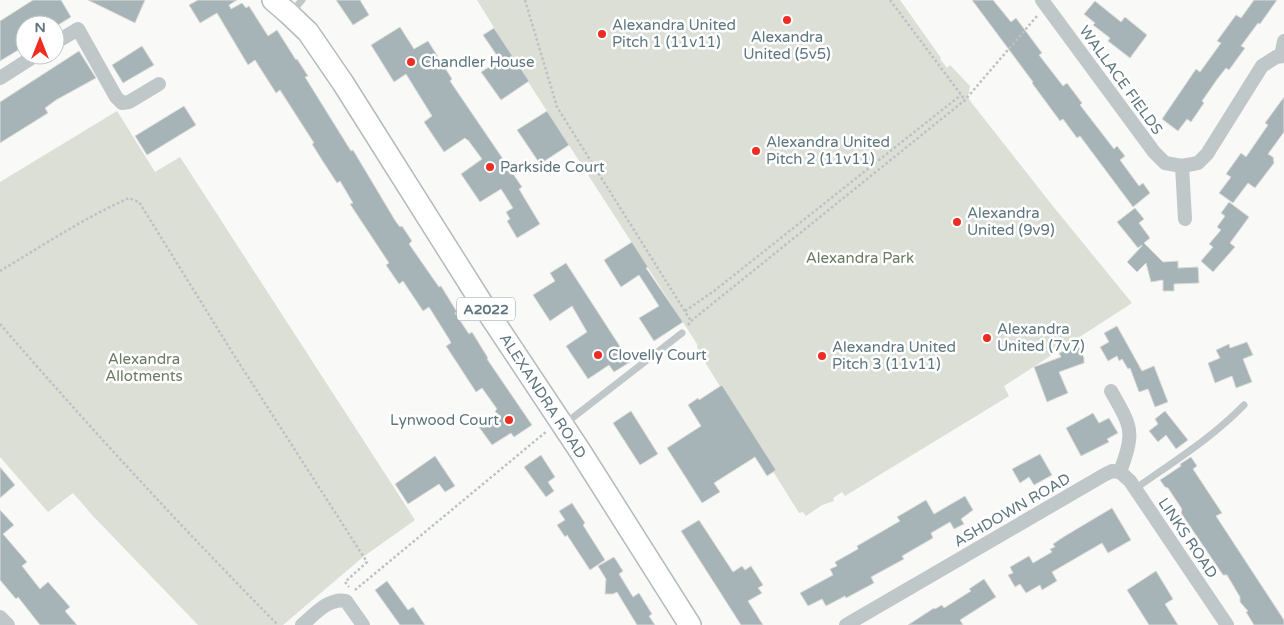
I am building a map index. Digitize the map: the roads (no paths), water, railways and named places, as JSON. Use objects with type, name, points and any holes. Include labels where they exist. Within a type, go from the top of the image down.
[{"type":"main road","name":"ALEXANDRA ROAD","points":[[273,0],[296,7],[308,32],[343,83],[483,305],[564,418],[690,625]]},
{"type":"street","name":"WALLACE FIELDS","points":[[1042,5],[1154,152],[1165,163],[1182,166]]},
{"type":"street","points":[[65,37],[78,29],[116,97],[122,103],[128,102],[159,84]]},
{"type":"street","points":[[1185,219],[1182,166],[1198,163],[1207,154],[1262,66],[1269,60],[1282,56],[1284,40]]},
{"type":"street","points":[[0,78],[20,65]]},
{"type":"street","points":[[1110,391],[1128,421],[1130,434],[1127,453],[1120,472]]},
{"type":"street","name":"ASHDOWN ROAD","points":[[846,625],[1104,475],[1112,471],[1120,472]]},
{"type":"street","name":"LINKS ROAD","points":[[1120,472],[1127,476],[1228,625]]},
{"type":"street","points":[[302,625],[330,602],[340,599],[346,601],[363,625]]},
{"type":"street","points":[[0,617],[8,625]]},
{"type":"lane","points":[[564,418],[682,333]]},
{"type":"lane","points":[[1135,488],[1197,446],[1226,423],[1244,405]]},
{"type":"place","name":"Alexandra United (5v5)","points":[[787,20]]},
{"type":"place","name":"Alexandra United Pitch 1 (11v11)","points":[[602,34]]},
{"type":"place","name":"Chandler House","points":[[411,62]]},
{"type":"place","name":"Alexandra United Pitch 2 (11v11)","points":[[756,151]]},
{"type":"place","name":"Parkside Court","points":[[490,167]]},
{"type":"place","name":"Alexandra United (9v9)","points":[[957,222]]},
{"type":"place","name":"Alexandra United (7v7)","points":[[987,338]]},
{"type":"place","name":"Clovelly Court","points":[[598,355]]},
{"type":"place","name":"Alexandra United Pitch 3 (11v11)","points":[[822,356]]},
{"type":"place","name":"Lynwood Court","points":[[509,420]]},
{"type":"park label","name":"Alexandra Park","points":[[860,258]]},
{"type":"park label","name":"Alexandra Allotments","points":[[144,368]]}]
